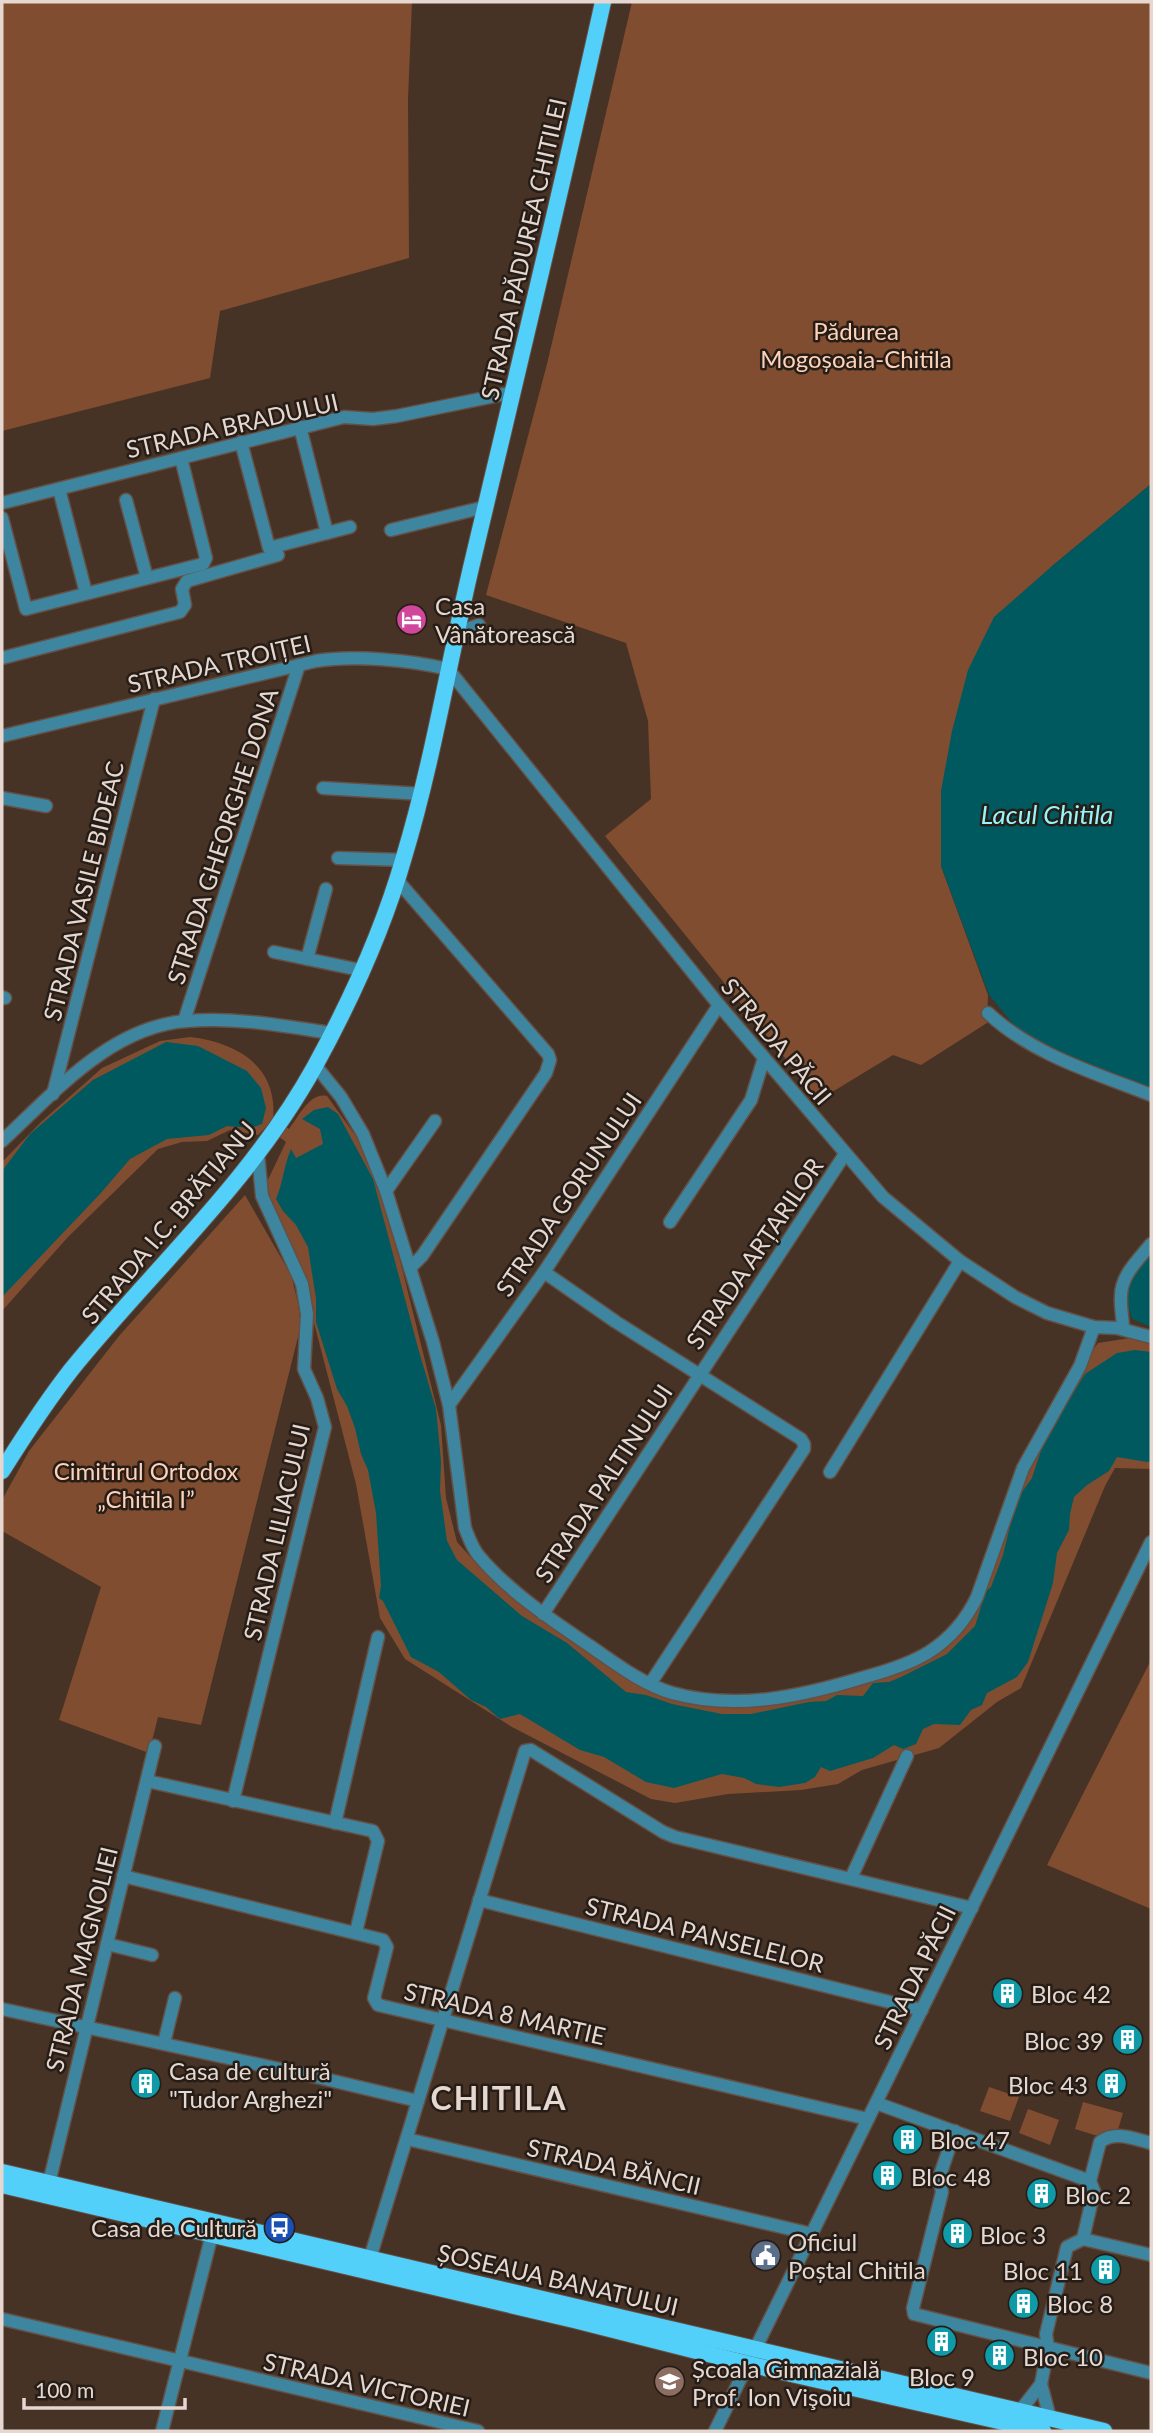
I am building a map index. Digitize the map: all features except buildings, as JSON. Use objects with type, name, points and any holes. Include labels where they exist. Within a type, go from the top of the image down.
[{"type":"main road","name":"STRADA PĂDUREA CHITILEI","points":[[485,507],[603,2]]},
{"type":"main road","name":"STRADA I.C. BRĂTIANU","points":[[2,1471],[31,1424],[72,1370],[258,1154],[315,1065],[360,971],[404,860],[422,794],[485,507]]},
{"type":"main road","name":"ȘOSEAUA BANATULUI","points":[[2,2172],[370,2258],[1039,2427],[1104,2431]]},
{"type":"main road","name":"ȘOSEAUA BANATULUI","points":[[2,2185],[574,2320],[1020,2411],[1039,2427]]},
{"type":"street","name":"STRADA BRADULUI","points":[[2,503],[344,416],[373,419],[397,416],[514,392]]},
{"type":"street","points":[[300,427],[327,533]]},
{"type":"street","points":[[241,442],[269,548],[350,527]]},
{"type":"street","points":[[2,518],[26,609],[203,564],[206,561],[181,458]]},
{"type":"street","points":[[60,488],[86,593]]},
{"type":"street","points":[[127,500],[147,578]]},
{"type":"street","points":[[391,530],[485,507]]},
{"type":"street","points":[[2,658],[180,612],[185,605],[182,589],[187,581],[278,555]]},
{"type":"street","points":[[456,633],[479,625]]},
{"type":"street","name":"STRADA TROIȚEI","points":[[2,736],[299,665],[340,659],[429,665],[448,669]]},
{"type":"street","name":"STRADA GHEORGHE DONA","points":[[184,1021],[299,665]]},
{"type":"street","name":"STRADA PĂCII","points":[[448,669],[719,1005],[883,1197],[960,1261],[1015,1297],[1047,1313],[1094,1327],[1124,1329],[1151,1337]]},
{"type":"street","name":"STRADA VASILE BIDEAC","points":[[53,1094],[154,699]]},
{"type":"street","points":[[323,788],[422,794]]},
{"type":"street","points":[[2,798],[46,806]]},
{"type":"street","points":[[338,858],[404,860]]},
{"type":"street","points":[[397,880],[548,1054],[550,1060],[546,1073],[443,1226],[410,1268]]},
{"type":"street","points":[[307,959],[326,889]]},
{"type":"street","points":[[274,952],[360,971]]},
{"type":"street","name":"STRADA GORUNULUI","points":[[449,1405],[544,1272],[719,1005]]},
{"type":"street","points":[[988,1013],[1002,1026],[1048,1054],[1151,1095]]},
{"type":"street","points":[[2,1141],[92,1060],[125,1039],[152,1028],[184,1021],[250,1021],[331,1033]]},
{"type":"street","points":[[670,1222],[751,1100],[764,1058]]},
{"type":"street","points":[[315,1065],[341,1097],[363,1134],[386,1191],[433,1342],[449,1405],[465,1528],[471,1544],[479,1556],[542,1614],[625,1670],[670,1693],[726,1702],[767,1701],[822,1690],[903,1665],[928,1653],[950,1637],[967,1617],[977,1597],[1023,1468],[1080,1366],[1094,1327]]},
{"type":"street","points":[[386,1191],[435,1121]]},
{"type":"street","name":"STRADA LILIACULUI","points":[[233,1801],[325,1427],[317,1398],[304,1369],[307,1314],[302,1284],[262,1196],[258,1154]]},
{"type":"street","name":"STRADA ARȚARILOR","points":[[699,1375],[845,1154]]},
{"type":"street","points":[[1124,1329],[1122,1285],[1130,1270],[1151,1244]]},
{"type":"street","points":[[830,1472],[960,1261]]},
{"type":"street","points":[[544,1272],[801,1439],[804,1444],[804,1449],[650,1684]]},
{"type":"street","name":"STRADA PALTINULUI","points":[[542,1614],[699,1375]]},
{"type":"street","name":"STRADA PĂCII","points":[[715,2431],[1151,1542]]},
{"type":"street","points":[[335,1823],[378,1637]]},
{"type":"street","name":"STRADA MAGNOLIEI","points":[[49,2183],[155,1746]]},
{"type":"street","points":[[370,2258],[525,1751],[531,1750],[675,1837],[972,1909]]},
{"type":"street","points":[[851,1878],[907,1755]]},
{"type":"street","points":[[147,1782],[370,1830],[378,1837],[356,1932]]},
{"type":"street","name":"STRADA 8 MARTIE","points":[[123,1876],[381,1939],[387,1945],[374,1998],[378,2005],[868,2119]]},
{"type":"street","name":"STRADA PANSELELOR","points":[[479,1900],[922,2010]]},
{"type":"street","points":[[107,1944],[152,1955]]},
{"type":"street","points":[[164,2043],[175,1998]]},
{"type":"street","points":[[2,2009],[418,2101]]},
{"type":"street","points":[[876,2103],[1090,2181]]},
{"type":"street","points":[[955,2131],[939,2178],[942,2192],[913,2312],[919,2316],[1151,2373]]},
{"type":"street","points":[[1083,2239],[1094,2191],[1090,2181],[1100,2142],[1118,2136],[1151,2143]]},
{"type":"street","name":"STRADA BĂNCII","points":[[407,2139],[811,2234]]},
{"type":"street","points":[[162,2431],[212,2234]]},
{"type":"street","points":[[1039,2427],[1041,2384],[1048,2348],[1046,2334],[1067,2247],[1083,2239],[1151,2255]]},
{"type":"street","name":"STRADA VICTORIEI","points":[[2,2319],[478,2431]]},
{"type":"street","points":[[1020,2411],[1041,2384]]},
{"type":"green space","points":[[2,2],[412,2],[408,99],[409,258],[220,311],[210,378],[2,431]]},
{"type":"green space","name":"Pădurea Mogoșoaia-Chitila","points":[[632,2],[1151,2],[1151,484],[1051,567],[941,866],[988,995],[987,1023],[921,1065],[893,1055],[819,1100],[605,836],[651,799],[648,721],[626,643],[486,595],[547,364]]},
{"type":"green space","points":[[190,1037],[223,1044],[251,1060],[269,1084],[273,1100],[273,1118],[289,1129],[310,1101],[327,1096],[358,1139],[380,1195],[401,1264],[441,1425],[446,1498],[457,1542],[476,1563],[528,1609],[629,1680],[716,1705],[820,1689],[896,1667],[960,1627],[1030,1454],[1077,1371],[1098,1343],[1130,1338],[1151,1344],[1151,1469],[1115,1468],[1105,1486],[1021,1688],[997,1702],[939,1748],[862,1770],[838,1784],[801,1790],[728,1794],[675,1803],[651,1799],[512,1727],[405,1659],[380,1618],[356,1484],[313,1319],[264,1188],[286,1142],[266,1127],[258,1135],[230,1130],[207,1141],[182,1142],[158,1149],[68,1237],[2,1311],[2,1162],[41,1122],[102,1068],[160,1041]]},
{"type":"green space","name":"Cimitirul Ortodox „Chitila I”","points":[[245,1195],[291,1275],[301,1325],[201,1725],[158,1717],[149,1753],[59,1720],[101,1587],[2,1531],[2,1500],[29,1451],[119,1336]]},
{"type":"green space","points":[[1151,1660],[1151,1909],[1047,1865]]},
{"type":"green space","points":[[989,2087],[1019,2097],[1010,2121],[980,2111]]},
{"type":"green space","points":[[1083,2102],[1123,2113],[1117,2133],[1101,2137],[1075,2129]]},
{"type":"green space","points":[[1028,2109],[1059,2120],[1050,2145],[1019,2133]]},
{"type":"water","name":"Lacul Chitila","points":[[1151,484],[1151,1090],[1045,1045],[1017,1029],[989,995],[941,866],[941,791],[952,731],[968,670],[994,617]]},
{"type":"water","points":[[166,1042],[198,1046],[247,1071],[261,1088],[266,1108],[262,1124],[251,1128],[227,1126],[209,1135],[167,1139],[130,1159],[2,1297],[2,1171],[30,1134],[93,1080]]},
{"type":"water","points":[[328,1107],[338,1114],[373,1179],[436,1409],[441,1461],[440,1491],[447,1541],[457,1560],[522,1616],[567,1643],[626,1692],[722,1714],[751,1714],[826,1701],[837,1695],[863,1696],[873,1683],[889,1682],[947,1654],[975,1626],[986,1591],[991,1587],[1003,1555],[1013,1514],[1022,1492],[1032,1478],[1045,1438],[1085,1374],[1117,1353],[1135,1350],[1151,1352],[1151,1461],[1117,1457],[1109,1471],[1074,1497],[1069,1530],[1057,1553],[1053,1583],[1028,1662],[1017,1677],[987,1693],[982,1705],[971,1710],[960,1725],[934,1724],[923,1729],[916,1744],[903,1749],[894,1745],[873,1758],[830,1771],[821,1767],[815,1777],[805,1783],[779,1787],[756,1784],[744,1778],[722,1774],[674,1788],[646,1782],[604,1757],[580,1750],[520,1714],[500,1719],[486,1707],[471,1700],[439,1672],[411,1657],[379,1598],[381,1586],[376,1513],[368,1470],[347,1406],[337,1389],[316,1322],[316,1299],[308,1247],[296,1225],[276,1199],[291,1149],[296,1158],[323,1144],[320,1129],[302,1119],[314,1110]]},
{"type":"water","points":[[1151,1249],[1151,1327],[1132,1319],[1123,1290]]},
{"type":"place","name":"Casa Vânătorească","points":[[412,619]]},
{"type":"place","name":"Bloc 42","points":[[1008,1993]]},
{"type":"place","name":"Bloc 39","points":[[1127,2040]]},
{"type":"place","name":"Casa de cultură \"Tudor Arghezi\"","points":[[146,2084]]},
{"type":"place","name":"Bloc 43","points":[[1111,2084]]},
{"type":"place","name":"Bloc 47","points":[[907,2139]]},
{"type":"place","name":"Bloc 48","points":[[888,2176]]},
{"type":"place","name":"Bloc 2","points":[[1042,2194]]},
{"type":"place","name":"Casa de Cultură","points":[[280,2227]]},
{"type":"place","name":"Bloc 3","points":[[957,2234]]},
{"type":"place","name":"Oficiul Poștal Chitila","points":[[765,2255]]},
{"type":"place","name":"Bloc 11","points":[[1106,2270]]},
{"type":"place","name":"Bloc 8","points":[[1024,2303]]},
{"type":"place","name":"Bloc 9","points":[[942,2342]]},
{"type":"place","name":"Bloc 10","points":[[1000,2356]]},
{"type":"place","name":"Școala Gimnazială Prof. Ion Vişoiu","points":[[669,2382]]},
{"type":"district","name":"CHITILA","points":[[499,2097]]}]
